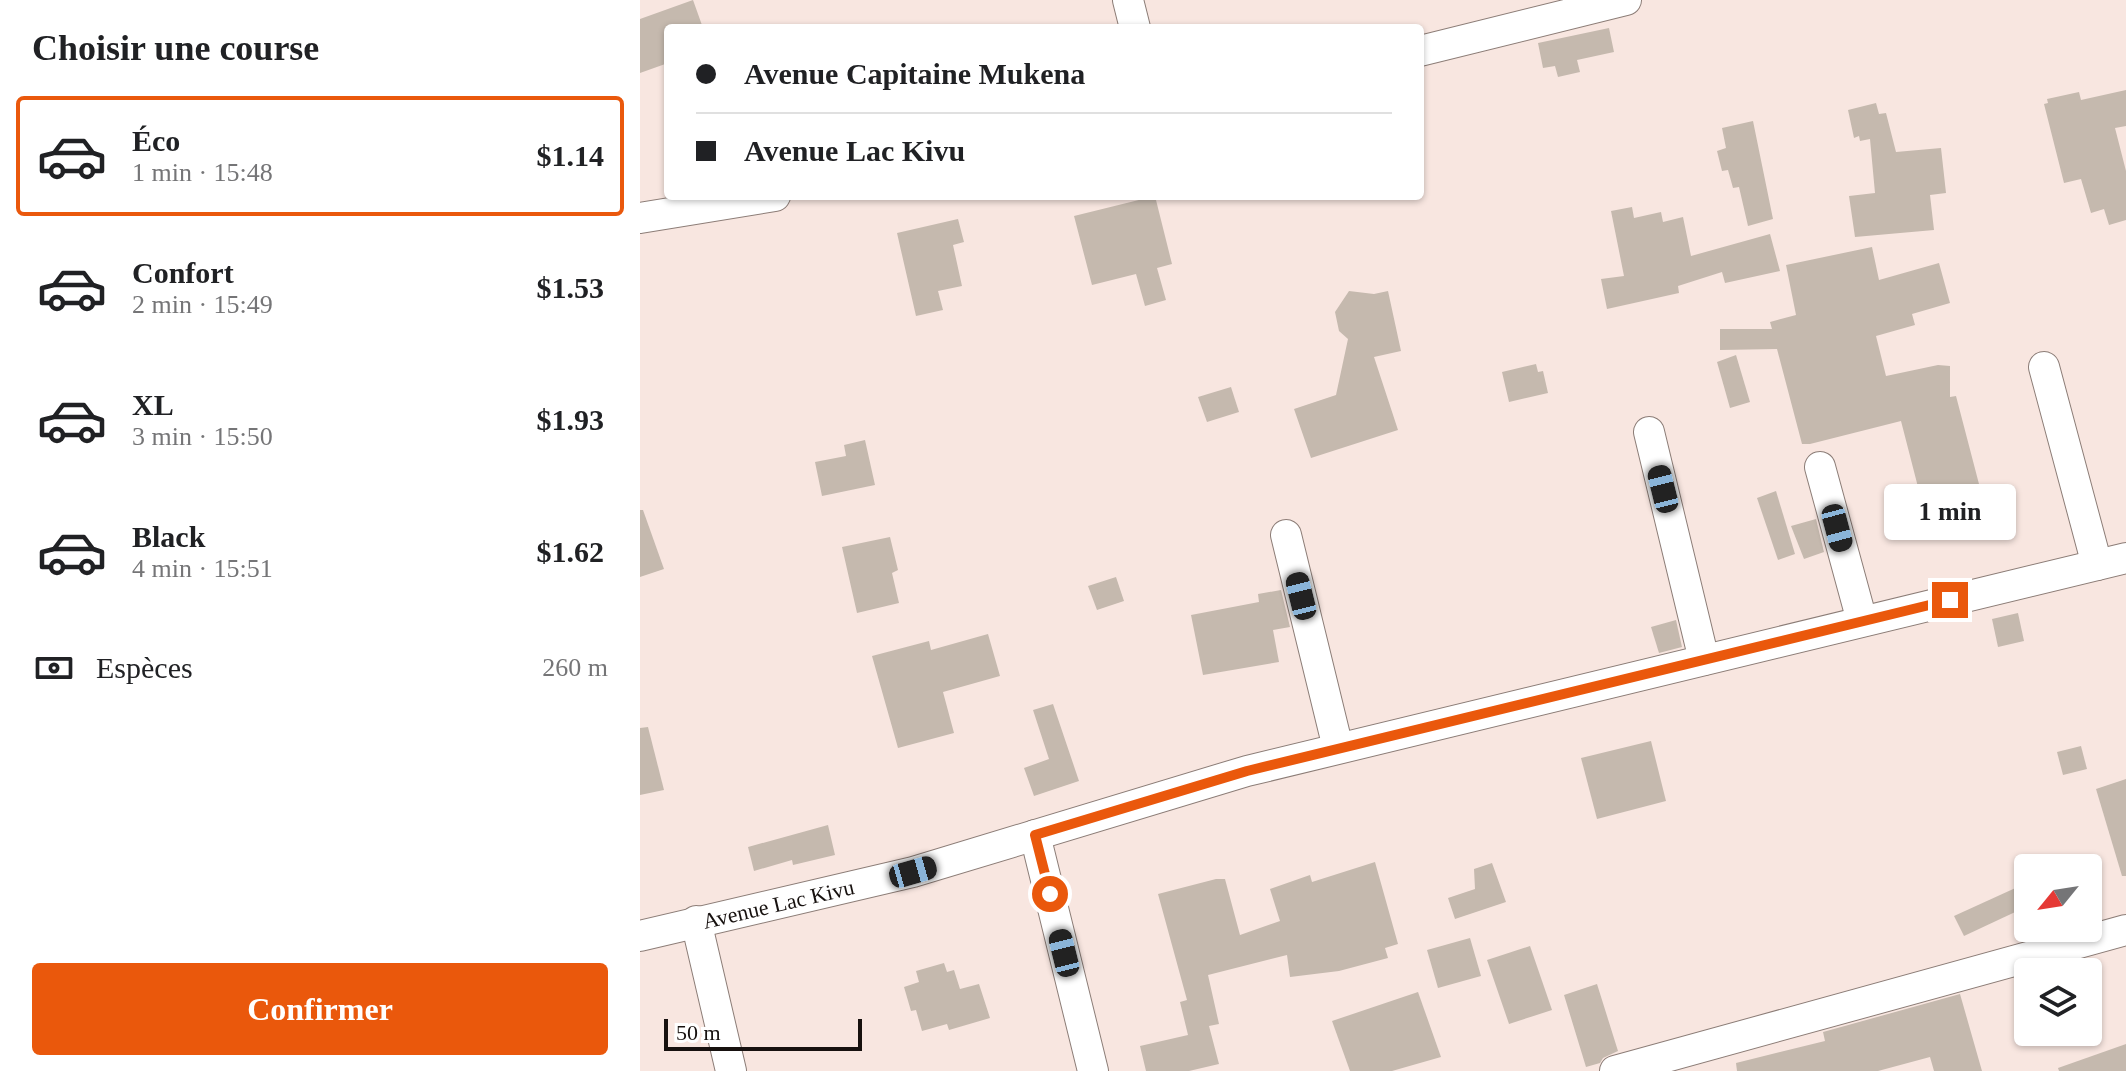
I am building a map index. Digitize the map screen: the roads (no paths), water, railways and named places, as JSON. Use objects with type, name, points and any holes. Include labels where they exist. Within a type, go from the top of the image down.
[{"type":"street","points":[[1128,0],[1134,24]]},
{"type":"street","points":[[1424,50],[1626,0]]},
{"type":"street","points":[[640,218],[750,200]]},
{"type":"street","points":[[2044,367],[2112,562]]},
{"type":"street","points":[[1649,432],[1704,660]]},
{"type":"street","points":[[1820,467],[1862,621]]},
{"type":"street","points":[[1286,535],[1338,748]]},
{"type":"street","name":"Avenue Lac Kivu","points":[[640,936],[913,872],[1247,771],[2112,562]]},
{"type":"street","points":[[1035,835],[1093,1071]]},
{"type":"street","points":[[696,921],[731,1071]]},
{"type":"street","points":[[1615,1071],[2126,930]]}]
